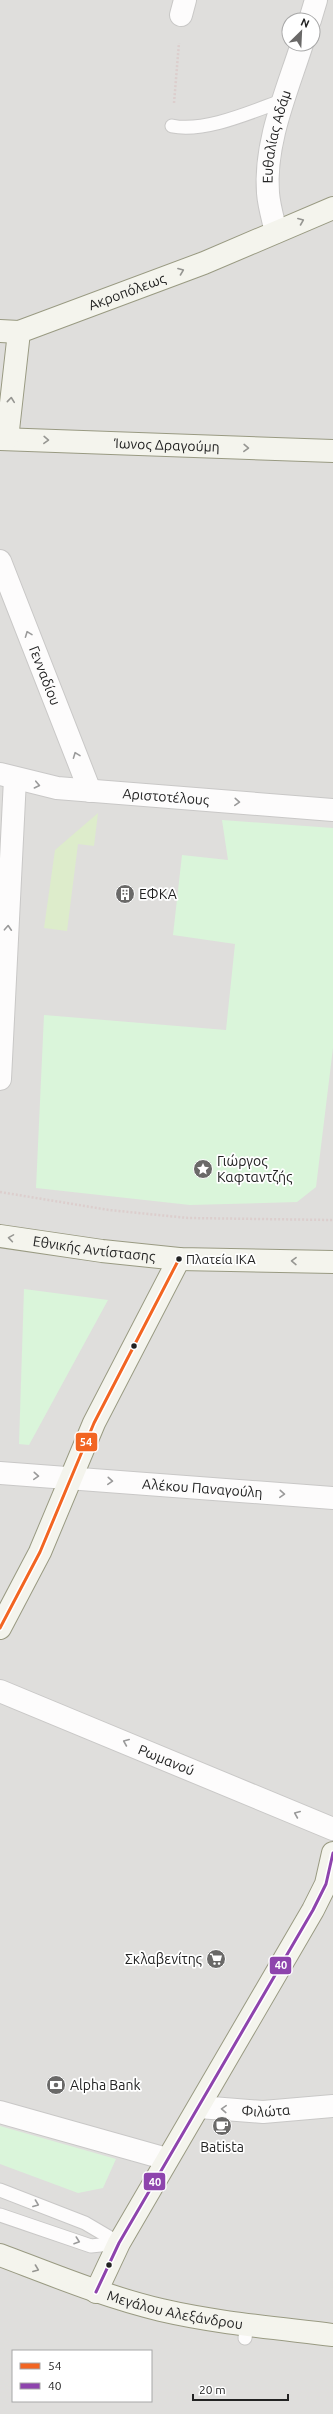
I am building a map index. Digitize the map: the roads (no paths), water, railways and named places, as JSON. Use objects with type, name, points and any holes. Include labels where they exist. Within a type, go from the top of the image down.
[{"type":"main road","name":"Ακροπόλεως","points":[[4,439],[9,332],[204,263],[333,208]]},
{"type":"main road","name":"Ίωνος Δραγούμη","points":[[4,439],[333,451]]},
{"type":"main road","name":"Εθνικής Αντίστασης","points":[[0,1236],[102,1251],[179,1259],[333,1262]]},
{"type":"main road","points":[[0,1628],[40,1552],[94,1423],[179,1259]]},
{"type":"main road","points":[[96,2292],[119,2243],[313,1910],[326,1884],[333,1853]]},
{"type":"main road","name":"Μεγάλου Αλεξάνδρου","points":[[0,2255],[96,2292],[246,2331],[333,2335]]},
{"type":"street","points":[[312,12],[316,0]]},
{"type":"street","name":"Ευθαλίας Αδάμ","points":[[276,232],[268,193],[268,177],[273,143],[284,100],[299,52]]},
{"type":"street","name":"Γενναδίου","points":[[0,561],[90,791]]},
{"type":"street","points":[[0,1079],[8,776]]},
{"type":"street","name":"Αριστοτέλους","points":[[8,776],[57,788],[333,810]]},
{"type":"street","name":"Αλέκου Παναγούλη","points":[[0,1473],[333,1498]]},
{"type":"street","name":"Ρωμανού","points":[[0,1691],[333,1829]]},
{"type":"street","name":"Φιλώτα","points":[[199,2107],[263,2112],[333,2106]]},
{"type":"street","points":[[0,2112],[167,2159]]},
{"type":"lane","points":[[172,126],[182,128],[199,126],[284,100]]},
{"type":"lane","points":[[0,2190],[85,2223],[119,2243]]},
{"type":"lane","points":[[0,2215],[91,2246],[119,2243]]},
{"type":"place","name":"ΕΦΚΑ","points":[[125,894]]},
{"type":"place","name":"Γιώργος Καφταντζής","points":[[203,1169]]},
{"type":"place","name":"Πλατεία ΙΚΑ","points":[[179,1259]]},
{"type":"place","name":"Σκλαβενίτης","points":[[216,1959]]},
{"type":"place","name":"Alpha Bank","points":[[56,2085]]},
{"type":"place","name":"Batista","points":[[222,2126]]}]
